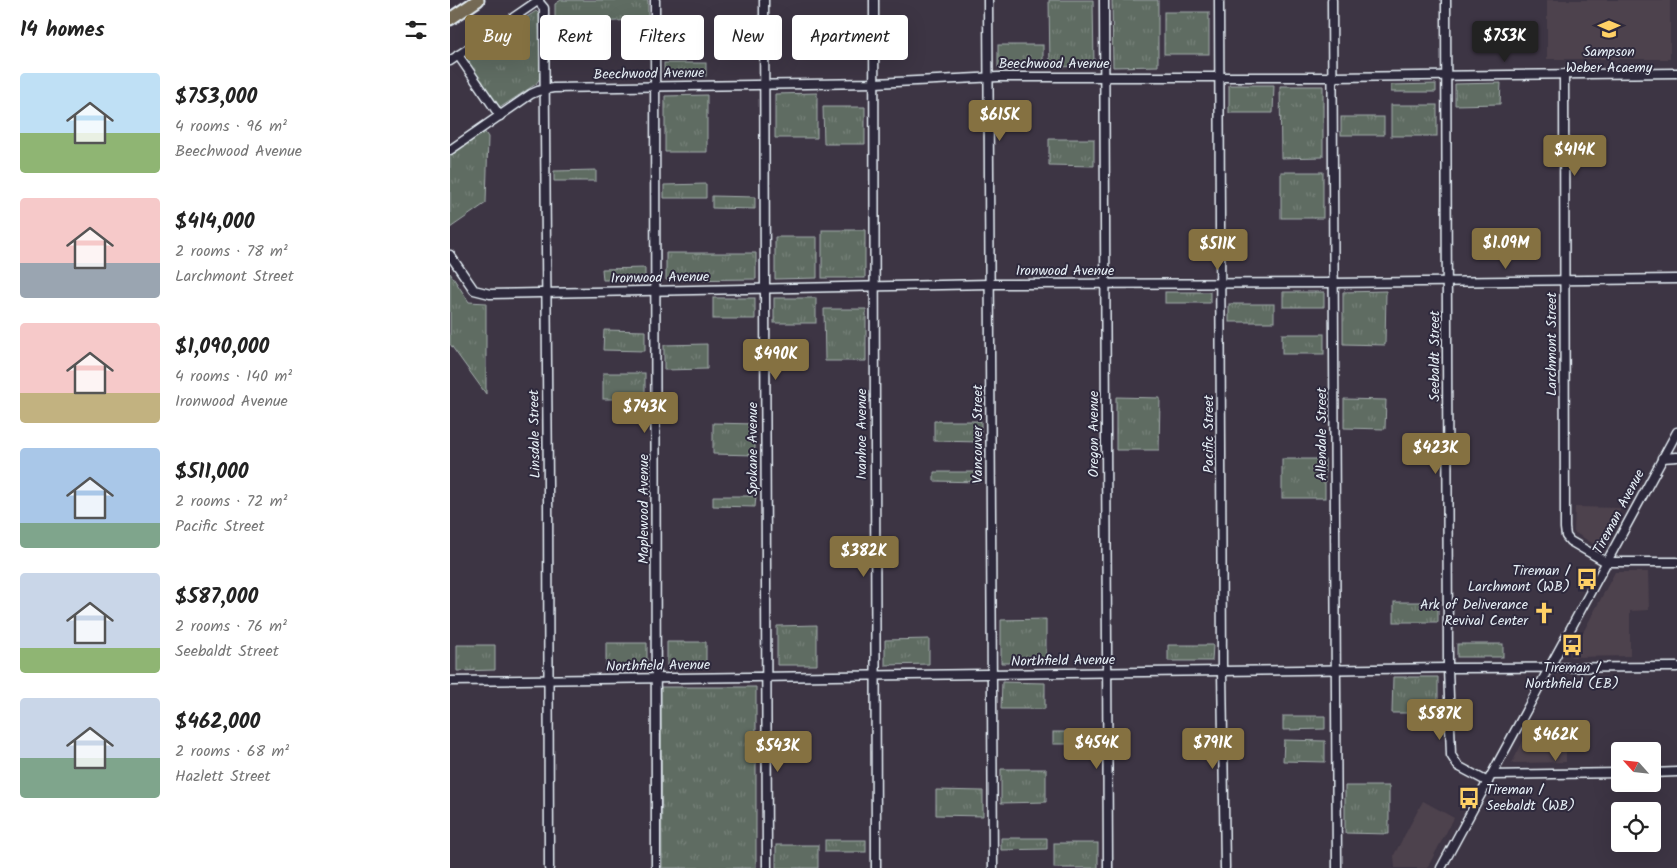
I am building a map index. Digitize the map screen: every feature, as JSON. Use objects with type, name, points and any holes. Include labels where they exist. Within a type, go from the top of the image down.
[{"type":"highway","points":[[450,19],[478,0]]},
{"type":"street","points":[[450,61],[539,0]]},
{"type":"street","name":"Linsdale Street","points":[[539,0],[544,8],[545,89],[549,868]]},
{"type":"street","name":"Maplewood Avenue","points":[[655,0],[656,868]]},
{"type":"street","name":"Spokane Avenue","points":[[764,0],[766,868]]},
{"type":"street","name":"Ivanhoe Avenue","points":[[874,0],[876,868]]},
{"type":"street","name":"Vancouver Street","points":[[988,0],[993,868]]},
{"type":"street","name":"Oregon Avenue","points":[[1104,0],[1108,868]]},
{"type":"street","name":"Pacific Street","points":[[1219,0],[1222,671],[1225,868]]},
{"type":"street","name":"Allendale Street","points":[[1332,0],[1336,868]]},
{"type":"street","name":"Seebaldt Street","points":[[1446,0],[1448,668],[1452,754],[1458,766],[1490,778]]},
{"type":"street","points":[[458,55],[500,116]]},
{"type":"street","name":"Beechwood Avenue","points":[[450,150],[531,94],[545,89],[875,83],[988,77],[1677,73]]},
{"type":"street","name":"Larchmont Street","points":[[1564,74],[1565,528],[1566,536],[1570,541],[1606,562]]},
{"type":"street","name":"Ironwood Avenue","points":[[450,255],[472,287],[480,292],[491,294],[990,284],[1334,283],[1677,279]]},
{"type":"street","name":"Tireman Avenue","points":[[1441,868],[1677,432]]},
{"type":"street","points":[[1662,458],[1677,457]]},
{"type":"street","points":[[1606,562],[1677,562]]},
{"type":"street","name":"Northfield Avenue","points":[[450,682],[1677,666]]},
{"type":"street","points":[[1661,773],[1677,772]]},
{"type":"street","points":[[1490,778],[1611,773]]},
{"type":"shaded area","name":"Sampson Weber Acaemy","points":[[1547,0],[1670,0],[1670,59],[1547,59]]},
{"type":"shaded area","points":[[1575,507],[1621,508],[1600,548],[1574,532]]},
{"type":"shaded area","points":[[1615,572],[1648,572],[1649,610],[1630,611],[1630,656],[1570,657]]},
{"type":"shaded area","points":[[1528,731],[1566,731],[1566,762],[1512,763]]},
{"type":"shaded area","points":[[1423,801],[1454,818],[1427,868],[1395,868],[1394,855]]},
{"type":"green space","points":[[561,0],[648,0],[648,15],[621,15],[621,21],[611,21],[611,15],[555,15],[555,4]]},
{"type":"green space","points":[[1049,0],[1093,0],[1094,66],[1050,67]]},
{"type":"green space","points":[[1112,0],[1158,0],[1158,66],[1113,67]]},
{"type":"green space","points":[[536,11],[540,15],[540,78],[536,84],[501,107],[497,105],[466,60],[530,60],[530,15]]},
{"type":"green space","points":[[1164,12],[1209,12],[1209,54],[1164,54]]},
{"type":"green space","points":[[998,45],[1043,45],[1043,67],[998,67]]},
{"type":"green space","points":[[664,63],[706,63],[706,76],[664,76]]},
{"type":"green space","points":[[1501,83],[1500,104],[1455,105],[1455,84]]},
{"type":"green space","points":[[1436,84],[1436,92],[1391,92],[1391,85]]},
{"type":"green space","points":[[1229,85],[1274,85],[1273,113],[1229,113]]},
{"type":"green space","points":[[1280,86],[1323,86],[1323,157],[1281,158]]},
{"type":"green space","points":[[817,93],[817,138],[775,138],[775,94]]},
{"type":"green space","points":[[707,95],[707,152],[665,152],[665,96]]},
{"type":"green space","points":[[1391,105],[1437,105],[1437,136],[1391,136]]},
{"type":"green space","points":[[823,107],[865,107],[865,144],[824,144]]},
{"type":"green space","points":[[1341,117],[1384,117],[1384,135],[1341,135]]},
{"type":"green space","points":[[484,131],[488,137],[486,203],[450,228],[450,154]]},
{"type":"green space","points":[[1049,139],[1094,139],[1094,166],[1049,165]]},
{"type":"green space","points":[[596,170],[596,181],[554,181],[554,171]]},
{"type":"green space","points":[[1281,172],[1323,172],[1323,218],[1281,218]]},
{"type":"green space","points":[[706,184],[706,198],[664,198],[664,185]]},
{"type":"green space","points":[[712,196],[755,197],[755,209],[712,208]]},
{"type":"green space","points":[[822,230],[865,230],[865,278],[822,278]]},
{"type":"green space","points":[[775,237],[817,237],[817,278],[775,279]]},
{"type":"green space","points":[[666,253],[756,253],[756,279],[666,280]]},
{"type":"green space","points":[[645,268],[645,280],[603,280],[602,269]]},
{"type":"green space","points":[[450,273],[469,302],[486,303],[486,394],[450,344]]},
{"type":"green space","points":[[1386,291],[1385,345],[1343,344],[1343,292]]},
{"type":"green space","points":[[1165,292],[1210,292],[1210,303],[1165,303]]},
{"type":"green space","points":[[1283,292],[1324,292],[1324,307],[1283,307]]},
{"type":"green space","points":[[713,298],[755,298],[755,319],[713,319]]},
{"type":"green space","points":[[774,298],[816,298],[816,323],[774,323]]},
{"type":"green space","points":[[1229,304],[1274,304],[1274,322],[1229,322]]},
{"type":"green space","points":[[824,309],[866,309],[866,361],[825,361]]},
{"type":"green space","points":[[604,330],[645,331],[645,351],[603,350]]},
{"type":"green space","points":[[1282,334],[1324,334],[1324,354],[1282,354]]},
{"type":"green space","points":[[707,344],[707,369],[664,370],[664,345]]},
{"type":"green space","points":[[603,373],[645,373],[645,399],[603,399]]},
{"type":"green space","points":[[1116,397],[1160,398],[1159,450],[1116,450]]},
{"type":"green space","points":[[1344,399],[1386,400],[1385,429],[1344,428]]},
{"type":"green space","points":[[934,421],[981,421],[981,442],[934,441]]},
{"type":"green space","points":[[713,423],[755,424],[755,455],[713,454]]},
{"type":"green space","points":[[1282,459],[1325,459],[1325,498],[1282,498]]},
{"type":"green space","points":[[934,472],[981,472],[981,482],[934,481]]},
{"type":"green space","points":[[713,496],[756,496],[755,507],[713,506]]},
{"type":"green space","points":[[1394,602],[1438,602],[1438,622],[1394,622]]},
{"type":"green space","points":[[1046,619],[1046,663],[1001,663],[1001,620]]},
{"type":"green space","points":[[817,625],[817,665],[777,665],[777,626]]},
{"type":"green space","points":[[929,639],[929,664],[885,665],[885,640]]},
{"type":"green space","points":[[667,642],[706,642],[706,667],[667,668]]},
{"type":"green space","points":[[606,643],[647,643],[647,667],[606,668]]},
{"type":"green space","points":[[1457,644],[1503,644],[1503,657],[1457,657]]},
{"type":"green space","points":[[457,645],[495,645],[495,670],[457,671]]},
{"type":"green space","points":[[1168,645],[1213,645],[1212,661],[1168,661]]},
{"type":"green space","points":[[1393,677],[1438,677],[1438,713],[1392,713]]},
{"type":"green space","points":[[1002,682],[1045,683],[1045,709],[1001,709]]},
{"type":"green space","points":[[661,687],[756,687],[756,868],[662,868]]},
{"type":"green space","points":[[1283,716],[1325,716],[1325,729],[1283,730]]},
{"type":"green space","points":[[1053,732],[1098,732],[1098,744],[1053,744]]},
{"type":"green space","points":[[1284,740],[1325,741],[1325,762],[1283,761]]},
{"type":"green space","points":[[1001,769],[1046,769],[1046,802],[1001,803]]},
{"type":"green space","points":[[1345,786],[1389,786],[1389,834],[1345,833]]},
{"type":"green space","points":[[936,790],[983,791],[983,816],[936,815]]},
{"type":"green space","points":[[1001,838],[1047,838],[1047,849],[1001,850]]},
{"type":"green space","points":[[825,840],[866,840],[866,852],[825,852]]},
{"type":"green space","points":[[1054,843],[1098,843],[1098,868],[1054,868]]},
{"type":"green space","points":[[776,845],[818,845],[818,868],[776,868]]},
{"type":"place","name":"Sampson Weber Acaemy","points":[[1609,29]]},
{"type":"place","name":"Tireman / Larchmont (WB)","points":[[1587,579]]},
{"type":"place","name":"Ark of Deliverance Revival Center","points":[[1544,613]]},
{"type":"place","name":"Tireman / Northfield (EB)","points":[[1572,645]]},
{"type":"place","name":"Tireman / Seebaldt (WB)","points":[[1469,798]]}]
